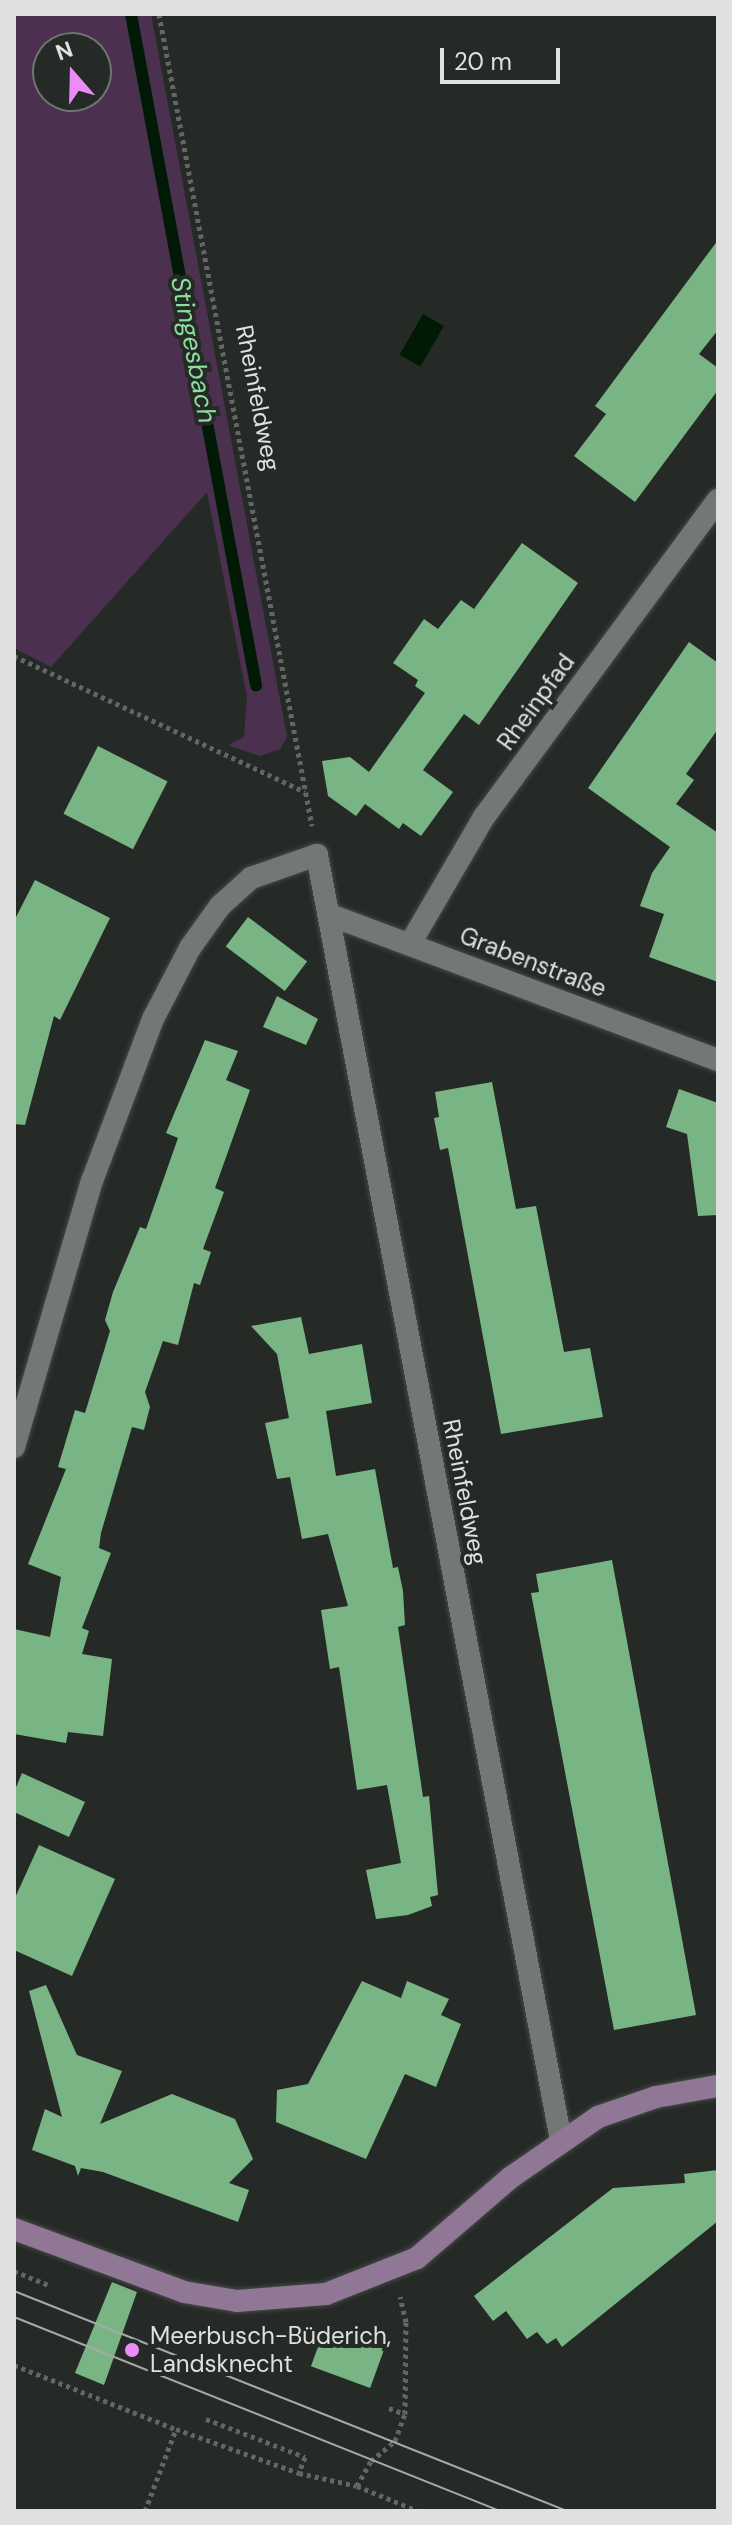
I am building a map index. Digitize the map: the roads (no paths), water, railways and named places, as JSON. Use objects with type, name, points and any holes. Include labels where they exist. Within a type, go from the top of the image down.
[{"type":"main road","points":[[14,2229],[184,2292],[237,2301],[326,2294],[394,2270],[434,2247],[561,2140],[598,2117],[634,2104],[718,2086]]},
{"type":"street","name":"Rheinpfad","points":[[410,944],[484,817],[718,500]]},
{"type":"street","name":"Rheinfeldweg","points":[[14,1447],[92,1181],[153,1019],[182,962],[220,906],[251,878],[317,855],[561,2140]]},
{"type":"street","name":"Grabenstraße","points":[[330,915],[718,1060]]},
{"type":"waterway","name":"Stingesbach","points":[[131,14],[256,685]]},
{"type":"tram line","points":[[14,2291],[567,2511]]},
{"type":"tram line","points":[[14,2317],[500,2511]]},
{"type":"place","name":"Meerbusch-Büderich, Landsknecht","points":[[132,2350]]}]
